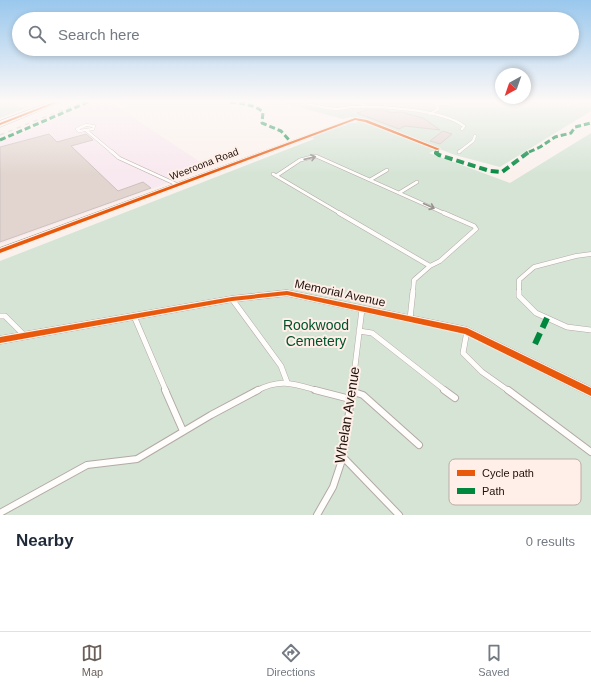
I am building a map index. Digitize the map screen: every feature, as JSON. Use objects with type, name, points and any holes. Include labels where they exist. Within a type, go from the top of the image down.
[{"type":"street","name":"Weeroona Road","points":[[0,251],[262,152],[336,126]]},
{"type":"street","name":"Weeroona Road","points":[[379,126],[438,149]]},
{"type":"street","name":"Memorial Avenue","points":[[0,340],[232,299],[287,293],[467,331],[591,392]]},
{"type":"lane","points":[[82,126],[79,127],[77,130],[81,132],[87,131],[93,129],[94,126]]},
{"type":"lane","points":[[87,131],[119,158],[178,185]]},
{"type":"lane","points":[[459,152],[473,141],[475,136]]},
{"type":"lane","points":[[410,320],[414,280],[430,266],[440,262],[476,229],[470,224],[314,156],[286,167],[275,175],[430,266]]},
{"type":"lane","points":[[370,180],[387,170]]},
{"type":"lane","points":[[399,193],[416,182]]},
{"type":"lane","points":[[591,254],[576,256],[534,267],[519,280],[519,296],[536,314],[567,327],[591,330]]},
{"type":"lane","points":[[232,299],[280,366],[286,382]]},
{"type":"lane","name":"Whelan Avenue","points":[[317,515],[334,487],[343,457],[362,309]]},
{"type":"lane","points":[[0,316],[4,316],[25,336]]},
{"type":"lane","points":[[134,316],[183,431]]},
{"type":"lane","points":[[359,331],[372,333],[455,398]]},
{"type":"lane","points":[[467,331],[463,353],[482,372],[513,393],[591,452]]},
{"type":"lane","points":[[0,513],[87,465],[137,458],[265,386],[286,382],[350,399]]},
{"type":"lane","points":[[351,391],[363,395],[419,445]]},
{"type":"lane","points":[[343,457],[399,515]]},
{"type":"shaded area","points":[[38,126],[146,126],[209,168],[0,244],[0,142]]},
{"type":"green space","name":"Rookwood Cemetery","points":[[343,126],[374,126],[435,150],[429,153],[510,183],[591,133],[591,515],[0,515],[0,261],[314,139],[312,137]]},
{"type":"green space","points":[[380,126],[567,126],[500,167],[455,155]]},
{"type":"building","points":[[391,126],[405,126],[399,129]]},
{"type":"building","points":[[405,126],[434,126],[440,130]]},
{"type":"building","points":[[443,131],[452,134],[440,144],[430,141]]},
{"type":"building","points":[[49,134],[57,142],[86,134],[93,140],[71,146],[118,191],[143,182],[151,188],[0,242],[0,147]]},
{"type":"waterway","points":[[270,152],[340,126]]},
{"type":"waterway","points":[[259,156],[273,151]]},
{"type":"waterway","points":[[238,164],[247,160]]},
{"type":"railway","points":[[0,135],[22,126]]},
{"type":"marked path","points":[[0,140],[32,126]]},
{"type":"marked path","points":[[269,126],[281,131],[290,141]]},
{"type":"marked path","points":[[438,149],[436,153],[439,155],[490,171],[502,172],[531,150],[540,147],[555,137],[571,133],[575,127],[579,126]]},
{"type":"marked path","points":[[535,344],[547,318]]},
{"type":"cycle path","points":[[0,251],[335,126]]},
{"type":"cycle path","points":[[379,126],[438,149]]},
{"type":"cycle path","points":[[0,340],[232,299],[287,293],[467,331],[591,392]]}]
